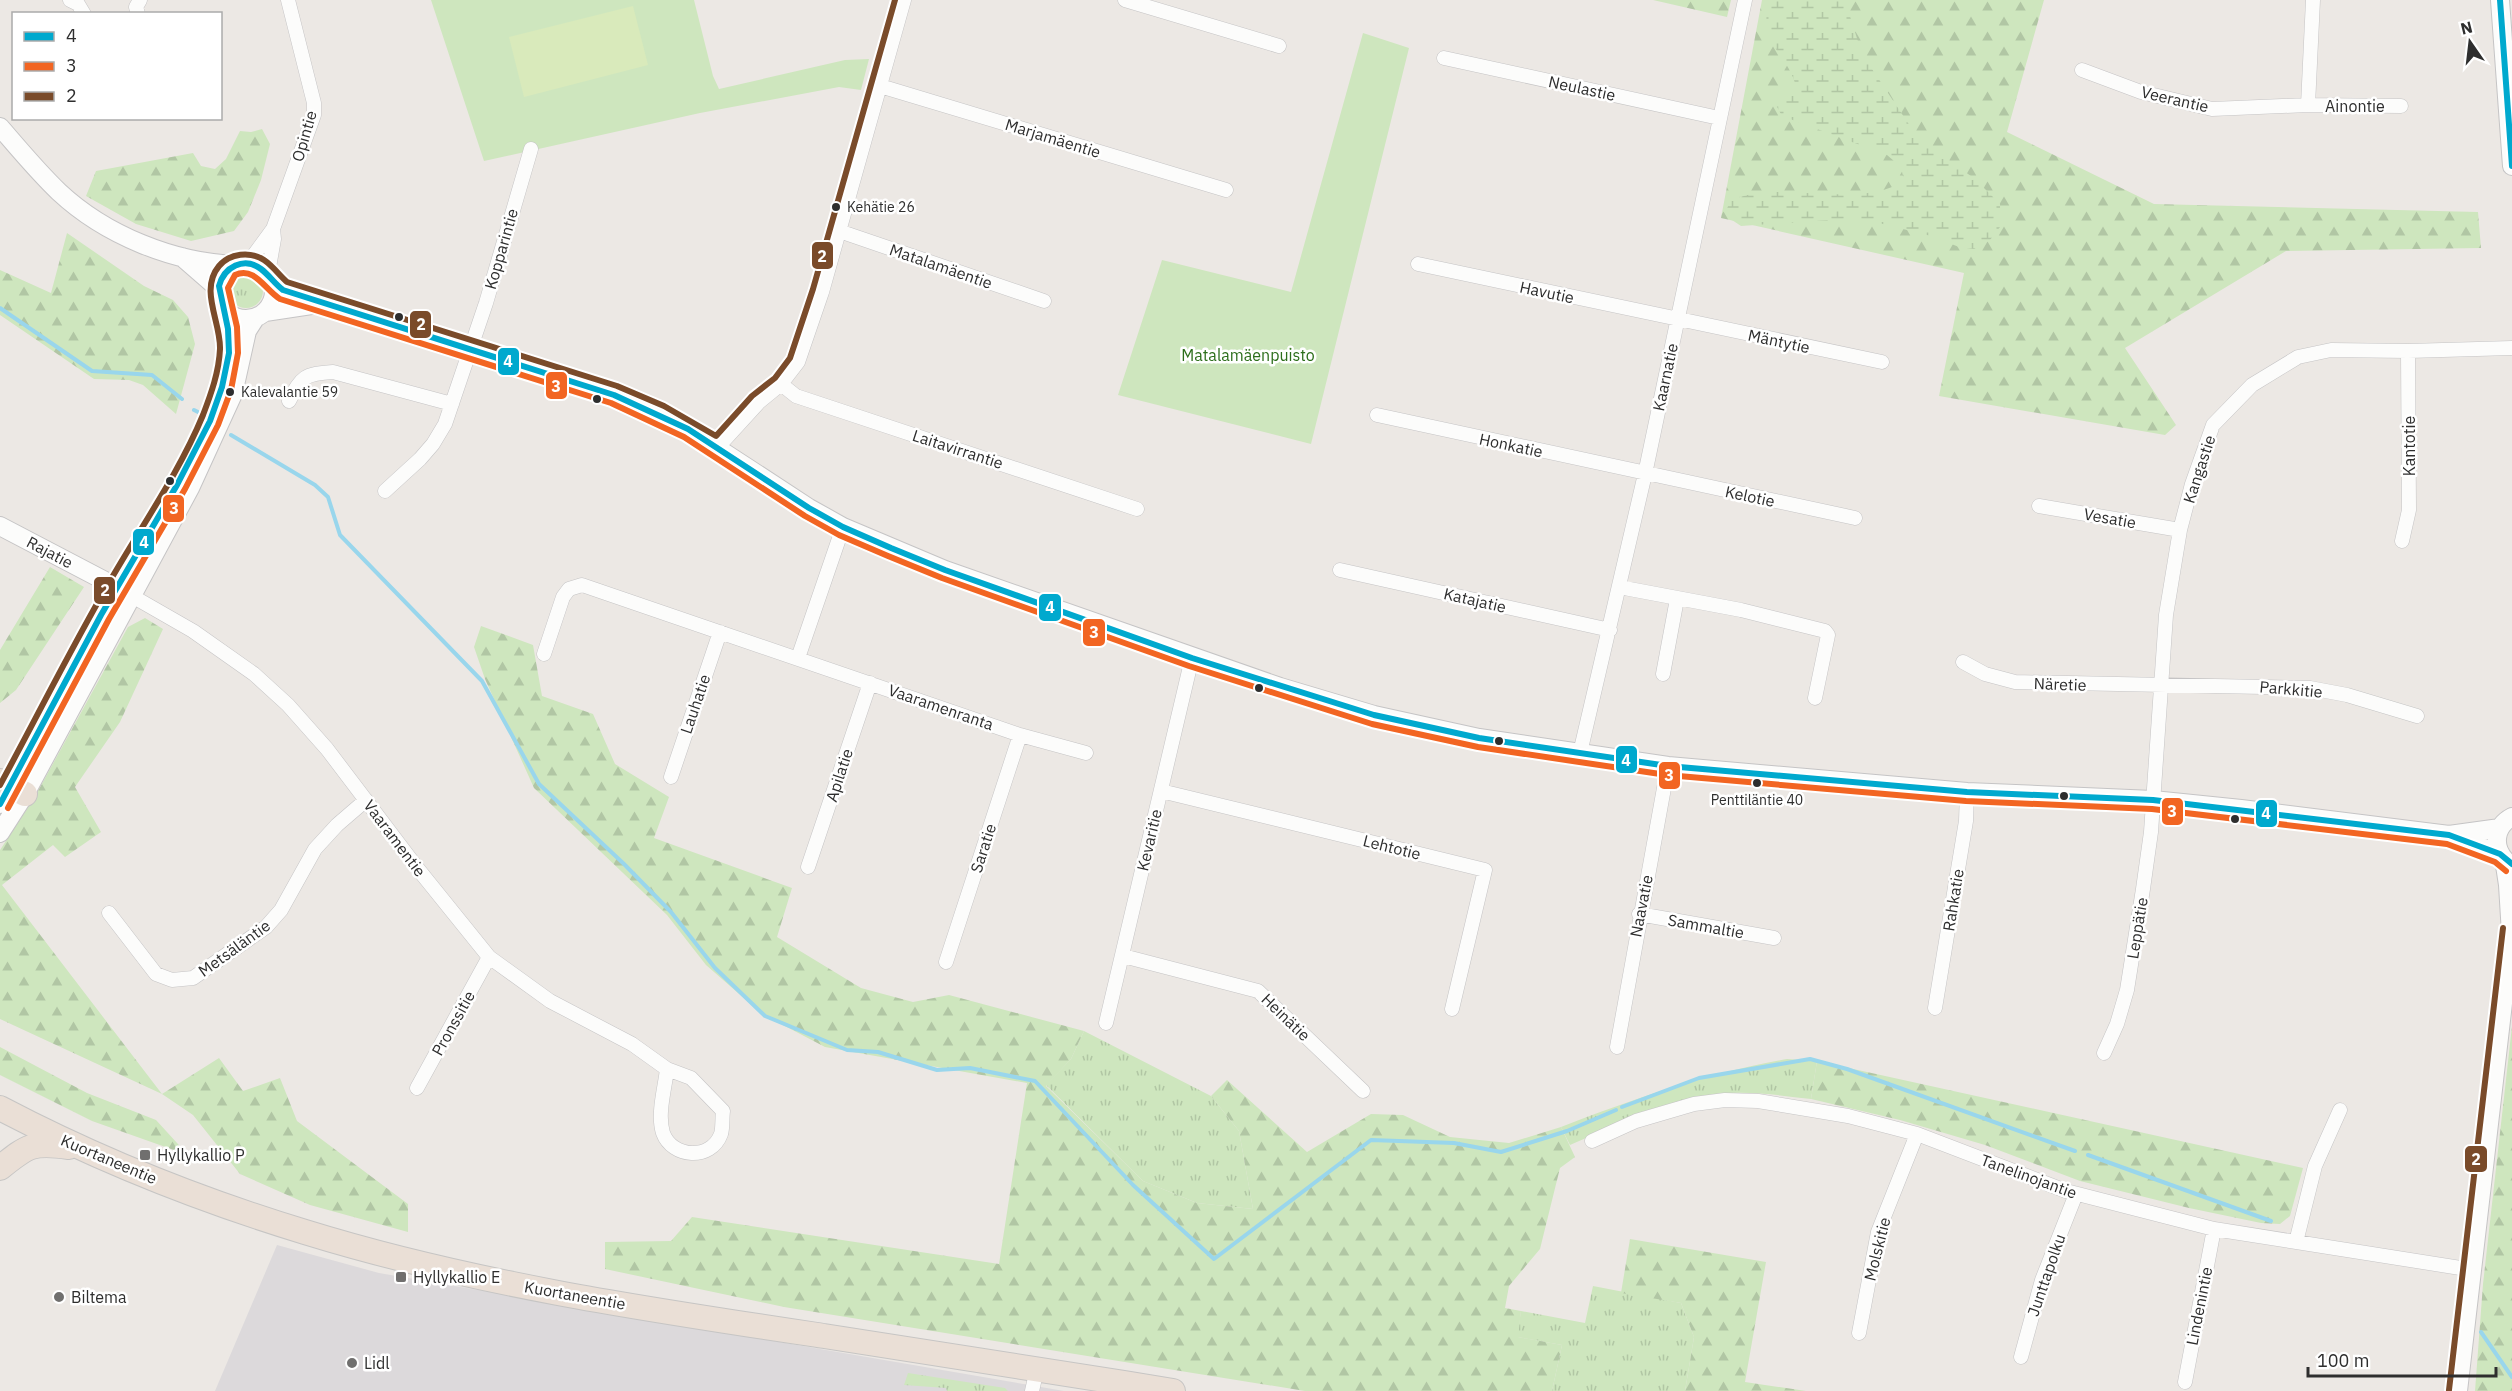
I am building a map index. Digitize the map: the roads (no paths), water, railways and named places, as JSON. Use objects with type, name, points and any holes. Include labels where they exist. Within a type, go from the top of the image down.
[{"type":"highway","name":"Kuortaneentie","points":[[0,1108],[86,1150],[211,1200],[305,1232],[512,1284],[1035,1380],[1173,1391]]},
{"type":"highway","points":[[0,1168],[33,1145],[45,1144],[86,1150]]},
{"type":"street","points":[[70,0],[78,4],[83,12]]},
{"type":"street","name":"Opintie","points":[[242,264],[273,229],[314,115],[314,103],[288,0]]},
{"type":"street","points":[[718,447],[759,402],[781,384],[798,362],[811,330],[904,0]]},
{"type":"street","points":[[1125,0],[1279,46]]},
{"type":"street","name":"Kaarnatie","points":[[1580,753],[1645,474],[1744,0]]},
{"type":"street","points":[[2308,105],[2313,0]]},
{"type":"street","points":[[2500,0],[2512,166]]},
{"type":"street","name":"Neulastie","points":[[1444,58],[1719,118]]},
{"type":"street","name":"Veerantie","points":[[2082,70],[2141,92],[2212,109],[2308,105]]},
{"type":"street","name":"Marjamäentie","points":[[880,86],[1226,190]]},
{"type":"street","name":"Ainontie","points":[[2308,105],[2401,106]]},
{"type":"street","points":[[0,127],[60,193],[98,222],[137,241],[182,257],[259,266],[283,290],[614,395],[660,414],[718,447],[793,498],[843,527],[945,570],[1192,658],[1374,715],[1479,738],[1668,766],[1967,792],[2152,800],[2449,835],[2505,859]]},
{"type":"street","name":"Kopparintie","points":[[384,490],[420,459],[433,444],[445,423],[471,350],[531,149]]},
{"type":"street","points":[[0,833],[9,791],[124,592],[190,488],[229,403],[240,369],[247,331],[271,304],[274,294],[270,279],[273,229]]},
{"type":"street","name":"Matalamäentie","points":[[839,231],[1044,301]]},
{"type":"street","points":[[124,592],[206,430],[228,369],[226,317],[219,298],[213,284],[182,257]]},
{"type":"street","points":[[242,264],[226,271],[220,281],[219,298],[227,312],[236,317],[320,303]]},
{"type":"street","name":"Havutie","points":[[1418,264],[1677,320]]},
{"type":"street","name":"Mäntytie","points":[[1677,320],[1882,362]]},
{"type":"street","name":"Kangastie","points":[[2152,800],[2166,615],[2180,530],[2192,484],[2213,426],[2252,385],[2298,357],[2309,354],[2331,350],[2408,351],[2512,348]]},
{"type":"street","name":"Kantotie","points":[[2403,541],[2409,510],[2408,351]]},
{"type":"street","points":[[289,401],[300,380],[316,373],[333,372],[452,404]]},
{"type":"street","name":"Laitavirrantie","points":[[781,384],[796,396],[1137,509]]},
{"type":"street","name":"Honkatie","points":[[1377,416],[1645,474]]},
{"type":"street","name":"Kelotie","points":[[1645,474],[1855,518]]},
{"type":"street","name":"Vesatie","points":[[2039,506],[2180,530]]},
{"type":"street","name":"Rajatie","points":[[0,526],[124,592]]},
{"type":"street","points":[[798,658],[843,527]]},
{"type":"street","name":"Katajatie","points":[[1340,570],[1610,630]]},
{"type":"street","name":"Vaaramenranta","points":[[544,654],[563,597],[569,589],[582,585],[1020,735],[1086,753]]},
{"type":"street","points":[[1619,587],[1741,610],[1825,632],[1828,635],[1815,698]]},
{"type":"street","name":"Vaaramentie","points":[[124,592],[193,631],[254,674],[304,723],[489,957],[550,1001],[632,1044],[667,1069],[691,1078],[723,1111],[721,1134],[714,1144],[702,1152],[687,1153],[671,1146],[663,1132],[662,1106],[667,1069]]},
{"type":"street","points":[[1663,674],[1677,599]]},
{"type":"street","name":"Lauhatie","points":[[671,777],[720,632]]},
{"type":"street","name":"Kevaritie","points":[[1106,1023],[1192,658]]},
{"type":"street","name":"Näretie","points":[[1963,662],[1985,674],[2016,682],[2162,686]]},
{"type":"street","name":"Apilatie","points":[[808,867],[870,683]]},
{"type":"street","name":"Parkkitie","points":[[2162,686],[2310,688],[2347,695],[2417,716]]},
{"type":"street","name":"Saratie","points":[[946,962],[1020,735]]},
{"type":"street","name":"Naavatie","points":[[1617,1047],[1639,914],[1668,766]]},
{"type":"street","name":"Lehtotie","points":[[1161,791],[1485,870],[1452,1009]]},
{"type":"street","name":"Rahkatie","points":[[1935,1008],[1966,820],[1967,792]]},
{"type":"street","name":"Metsäläntie","points":[[109,913],[156,974],[172,980],[193,978],[266,927],[281,910],[315,849],[337,825],[366,800]]},
{"type":"street","name":"Leppätie","points":[[2104,1053],[2117,1024],[2127,990],[2144,889],[2152,800]]},
{"type":"street","points":[[2449,835],[2506,822]]},
{"type":"street","points":[[2458,1391],[2511,932],[2505,859],[2497,836],[2506,822]]},
{"type":"street","name":"Sammaltie","points":[[1639,914],[1774,938]]},
{"type":"street","name":"Heinätie","points":[[1123,956],[1258,990],[1363,1091]]},
{"type":"street","name":"Pronssitie","points":[[417,1089],[489,957]]},
{"type":"street","name":"Tanelinojantie","points":[[1592,1141],[1636,1121],[1684,1107],[1725,1100],[1758,1101],[1848,1116],[1917,1134],[2076,1194],[2214,1229],[2473,1270]]},
{"type":"street","points":[[2296,1242],[2314,1166],[2340,1110]]},
{"type":"street","name":"Molskitie","points":[[1859,1333],[1878,1232],[1917,1134]]},
{"type":"street","name":"Junttapolku","points":[[2021,1357],[2042,1280],[2076,1194]]},
{"type":"street","name":"Lindenintie","points":[[2185,1382],[2214,1229]]},
{"type":"waterway","points":[[0,308],[92,371],[152,375],[182,399]]},
{"type":"waterway","points":[[194,410],[198,412]]},
{"type":"waterway","points":[[231,435],[315,485],[328,497],[340,535],[482,681],[539,784],[671,912],[715,968],[765,1016],[847,1050],[878,1052],[937,1070],[970,1068],[1035,1081],[1133,1185],[1214,1259],[1371,1140],[1454,1143],[1501,1152],[1567,1131],[1616,1110]]},
{"type":"waterway","points":[[1622,1107],[1699,1078],[1810,1059],[1847,1069],[2075,1151]]},
{"type":"waterway","points":[[2088,1155],[2271,1221]]},
{"type":"waterway","points":[[2481,1332],[2512,1377]]},
{"type":"place","name":"Kehätie 26","points":[[836,207]]},
{"type":"place","name":"Kalevalantie 59","points":[[230,392]]},
{"type":"place","name":"Penttiläntie 40","points":[[1757,783]]},
{"type":"place","name":"Hyllykallio P","points":[[145,1155]]},
{"type":"place","name":"Hyllykallio E","points":[[401,1277]]},
{"type":"place","name":"Biltema","points":[[59,1297]]},
{"type":"place","name":"Lidl","points":[[352,1363]]},
{"type":"park label","name":"Matalamäenpuisto","points":[[1248,355]]}]
